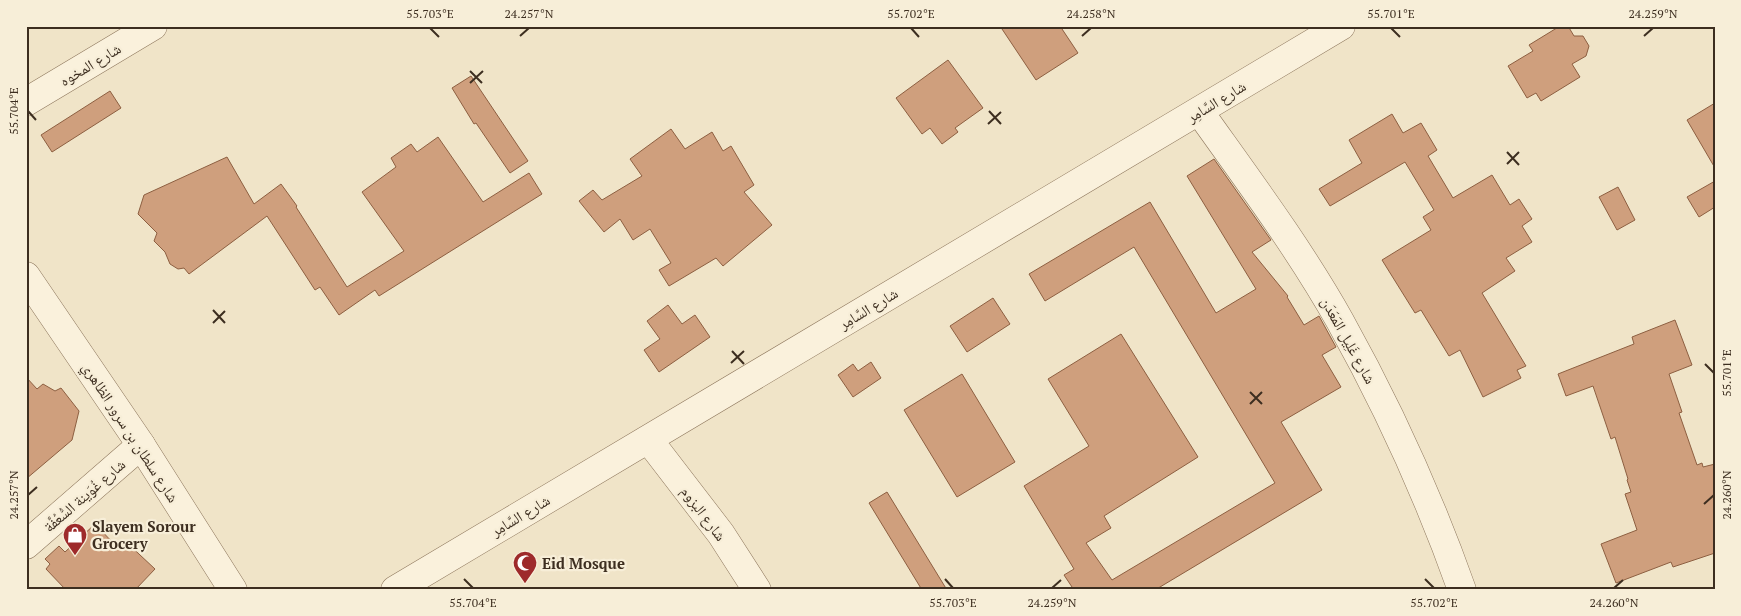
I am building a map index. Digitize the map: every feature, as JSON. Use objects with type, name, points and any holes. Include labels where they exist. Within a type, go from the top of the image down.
[{"type":"street","name":"شارع المخوه","points":[[26,102],[153,26]]},
{"type":"street","name":"شارع السَّامِر","points":[[395,590],[1341,26]]},
{"type":"street","name":"شارع غَلِيل المَعَدَن","points":[[1199,111],[1277,221],[1340,320],[1395,424],[1441,532],[1462,590]]},
{"type":"street","name":"شارع سلطان بن سرور الظاهري","points":[[26,276],[141,445],[233,590]]},
{"type":"street","name":"شارع البزوم","points":[[648,439],[721,534],[757,590]]},
{"type":"street","name":"شارع غُوَينة السُّعُفَّة","points":[[26,545],[141,445]]},
{"type":"building","points":[[1000,26],[1060,26],[1078,53],[1036,80]]},
{"type":"building","points":[[1560,26],[1568,26],[1574,36],[1583,36],[1589,46],[1586,56],[1572,64],[1580,77],[1541,101],[1536,93],[1527,98],[1508,66],[1533,51],[1529,45]]},
{"type":"building","points":[[948,60],[983,108],[955,128],[958,132],[942,144],[930,128],[922,134],[896,98]]},
{"type":"building","points":[[471,76],[528,161],[510,173],[476,123],[474,124],[452,88]]},
{"type":"building","points":[[110,91],[121,108],[52,152],[41,135]]},
{"type":"building","points":[[1715,103],[1715,168],[1687,120]]},
{"type":"building","points":[[1392,114],[1403,133],[1421,123],[1437,150],[1428,156],[1453,198],[1492,175],[1510,205],[1519,199],[1532,219],[1522,226],[1532,242],[1506,258],[1515,271],[1482,293],[1526,366],[1517,370],[1521,378],[1483,397],[1460,350],[1449,356],[1421,310],[1415,313],[1382,260],[1431,230],[1423,217],[1434,210],[1405,162],[1330,206],[1319,189],[1362,163],[1349,140]]},
{"type":"building","points":[[671,129],[685,149],[712,132],[723,151],[731,146],[754,185],[744,192],[772,225],[723,266],[716,258],[669,286],[659,270],[671,263],[650,229],[633,240],[620,219],[604,232],[579,201],[593,190],[602,200],[642,176],[630,159]]},
{"type":"building","points":[[438,137],[483,202],[529,173],[542,194],[379,296],[375,290],[339,315],[320,287],[315,290],[267,216],[189,274],[184,268],[178,269],[170,264],[165,252],[154,241],[157,233],[138,214],[144,195],[227,157],[254,204],[281,184],[297,206],[347,287],[404,251],[362,192],[396,167],[391,158],[411,144],[417,152]]},
{"type":"building","points":[[1214,159],[1271,240],[1252,252],[1288,296],[1304,325],[1319,316],[1336,347],[1322,355],[1341,387],[1281,422],[1322,490],[1155,590],[1074,590],[1064,575],[1074,569],[1024,486],[1089,446],[1048,379],[1121,334],[1198,457],[1104,516],[1111,528],[1086,543],[1112,580],[1275,483],[1134,247],[1045,301],[1029,274],[1150,202],[1216,313],[1256,289],[1187,176]]},
{"type":"building","points":[[1715,181],[1715,207],[1699,217],[1687,197]]},
{"type":"building","points":[[1618,187],[1635,220],[1617,230],[1599,197]]},
{"type":"building","points":[[993,298],[1010,324],[967,352],[950,326]]},
{"type":"building","points":[[668,305],[682,324],[695,315],[710,337],[659,372],[644,350],[660,339],[647,321]]},
{"type":"building","points":[[1675,320],[1692,365],[1669,374],[1682,412],[1679,413],[1697,465],[1702,463],[1703,467],[1715,464],[1715,553],[1673,567],[1671,562],[1616,583],[1601,544],[1637,530],[1625,494],[1631,492],[1628,479],[1615,437],[1611,439],[1593,386],[1566,396],[1558,374],[1634,344],[1632,337]]},
{"type":"building","points":[[871,362],[881,378],[853,397],[838,375],[853,364],[858,371]]},
{"type":"building","points":[[962,374],[1015,462],[957,497],[904,410]]},
{"type":"building","points":[[26,377],[37,389],[43,384],[55,391],[61,388],[79,411],[72,440],[26,479]]},
{"type":"building","points":[[887,492],[947,590],[922,590],[869,503]]},
{"type":"building","points":[[95,524],[117,547],[124,540],[155,569],[135,590],[66,590],[46,569],[50,564],[45,559],[59,546],[65,552]]},
{"type":"place","name":"Slayem Sorour Grocery","points":[[75,556]]},
{"type":"place","name":"Eid Mosque","points":[[525,584]]}]
